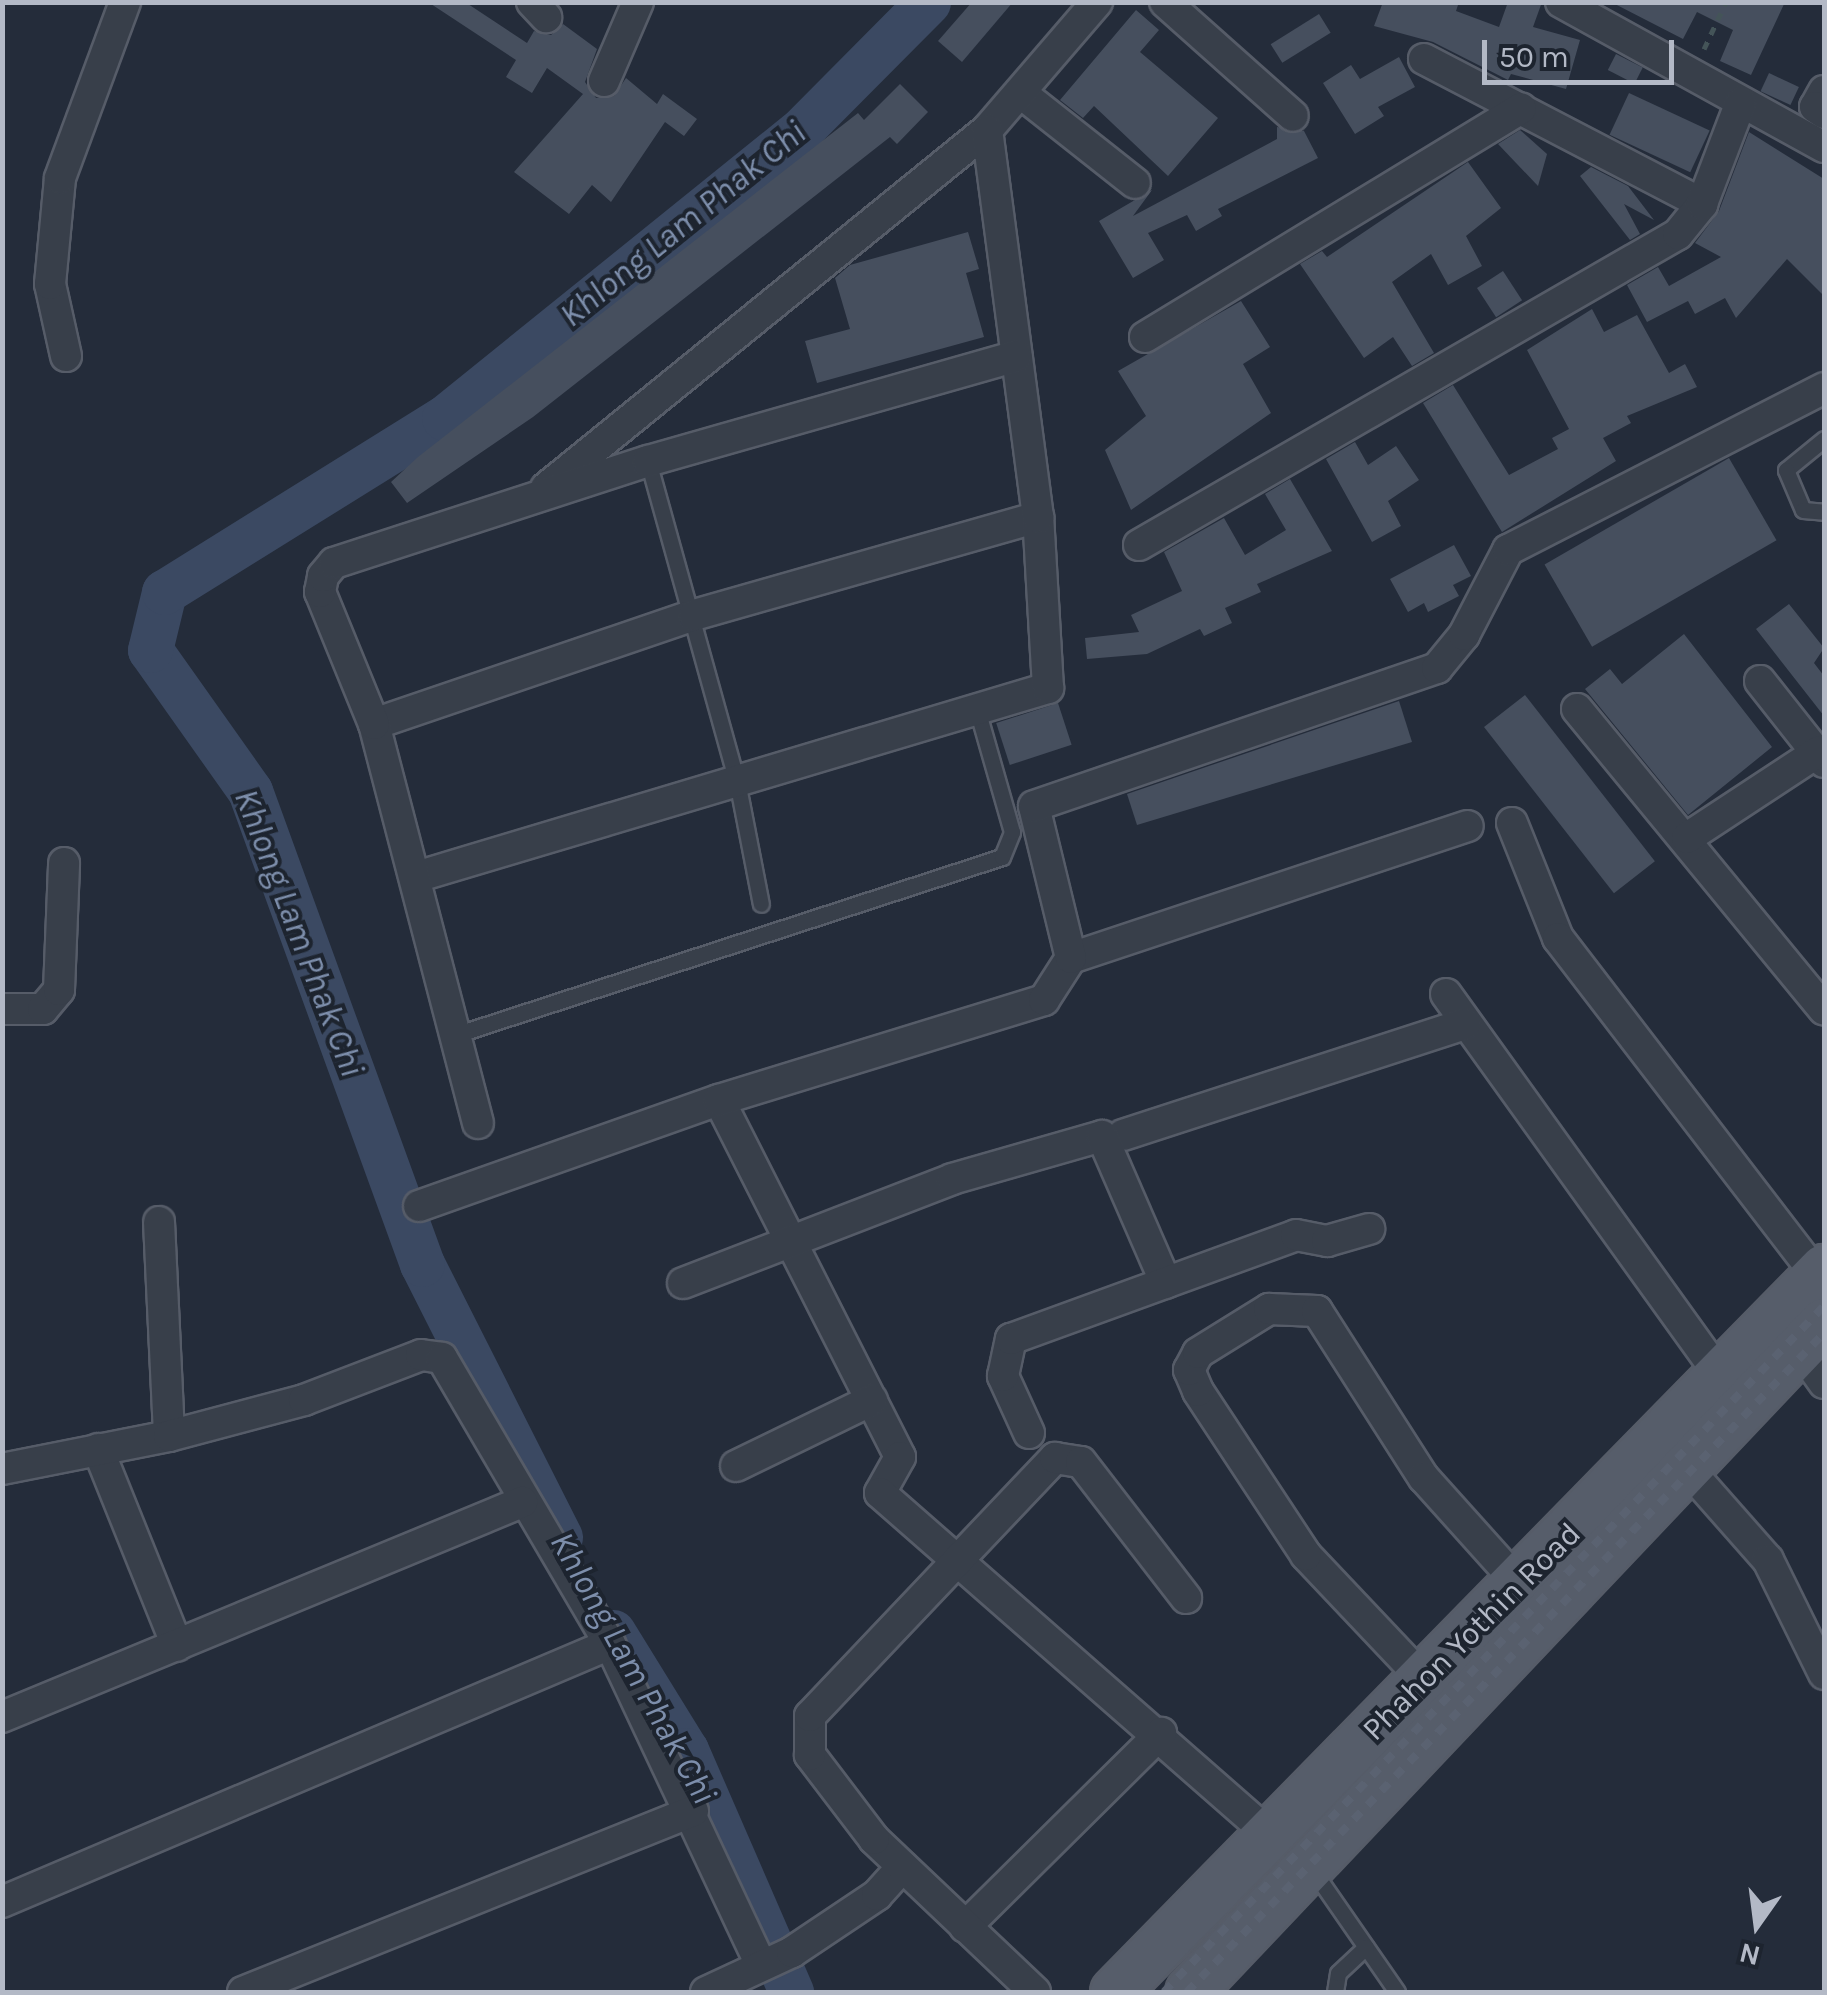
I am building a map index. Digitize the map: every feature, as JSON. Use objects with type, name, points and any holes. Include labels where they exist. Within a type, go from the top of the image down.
[{"type":"main road","name":"Phahon Yothin Road","points":[[1190,1992],[1306,1868],[1721,1377],[1821,1272]]},
{"type":"main road","name":"Phahon Yothin Road","points":[[1115,1992],[1424,1681],[1531,1602],[1816,1351]]},
{"type":"main road","points":[[1269,1834],[1295,1844],[1306,1868]]},
{"type":"street","points":[[66,356],[50,284],[60,178],[125,2]]},
{"type":"street","points":[[604,82],[638,2]]},
{"type":"street","points":[[532,499],[986,130],[1097,2]]},
{"type":"street","points":[[1165,2],[1293,116]]},
{"type":"street","points":[[1566,4],[1824,147]]},
{"type":"street","points":[[1424,59],[1702,204]]},
{"type":"street","points":[[1824,91],[1815,107],[1824,113]]},
{"type":"street","points":[[1021,93],[1134,183]]},
{"type":"street","points":[[1139,545],[1678,234],[1702,204],[1741,102]]},
{"type":"street","points":[[1146,337],[1521,108]]},
{"type":"street","points":[[416,877],[978,713],[1050,684],[1038,517],[986,130]]},
{"type":"street","points":[[478,1123],[374,724],[320,592],[323,576],[334,563],[648,461],[1016,356]]},
{"type":"street","points":[[1071,958],[1034,806],[1437,668],[1464,635],[1508,550],[1824,388]]},
{"type":"street","points":[[374,724],[694,615],[1038,517]]},
{"type":"street","points":[[1687,838],[1821,757],[1760,681]]},
{"type":"street","points":[[1578,709],[1820,998]]},
{"type":"street","points":[[1512,822],[1558,938],[1821,1272]]},
{"type":"street","points":[[419,1206],[719,1100],[1038,1003],[1071,958],[1468,826]]},
{"type":"street","points":[[2,1009],[42,1009],[59,990],[64,863]]},
{"type":"street","points":[[1446,994],[1721,1377]]},
{"type":"street","points":[[1122,1135],[1465,1024]]},
{"type":"street","points":[[719,1100],[900,1457],[880,1493],[1161,1733],[1269,1834]]},
{"type":"street","points":[[683,1284],[952,1178],[1102,1136],[1166,1283]]},
{"type":"street","points":[[159,1222],[169,1436]]},
{"type":"street","points":[[1029,1433],[1003,1376],[1011,1339],[1296,1236],[1326,1242],[1368,1229]]},
{"type":"street","points":[[1424,1681],[1306,1555],[1198,1391],[1189,1370],[1198,1353],[1269,1310],[1317,1311],[1424,1478],[1531,1602]]},
{"type":"street","points":[[2,1470],[169,1436],[432,1354],[451,1365],[522,1502],[610,1644],[774,1960]]},
{"type":"street","points":[[736,1466],[872,1400]]},
{"type":"street","points":[[98,1449],[176,1646]]},
{"type":"street","points":[[1035,1992],[902,1866],[810,1755],[807,1725],[819,1700],[961,1562],[1043,1465],[1065,1457],[1081,1462],[1186,1598]]},
{"type":"street","points":[[1685,1466],[1768,1560],[1824,1674]]},
{"type":"street","points":[[4,1712],[176,1646],[522,1502]]},
{"type":"street","points":[[2,1902],[610,1644]]},
{"type":"street","points":[[965,1927],[1161,1733]]},
{"type":"street","points":[[243,1992],[693,1810]]},
{"type":"street","points":[[706,1992],[774,1960],[877,1895],[902,1866]]},
{"type":"lane","points":[[1824,439],[1786,470],[1802,510],[1824,512]]},
{"type":"lane","points":[[648,461],[694,615],[737,781],[761,904]]},
{"type":"lane","points":[[454,1035],[1002,857],[1012,832],[978,713]]},
{"type":"lane","points":[[1306,1868],[1397,1992]]},
{"type":"lane","points":[[1335,1992],[1338,1973],[1366,1948]]},
{"type":"path","points":[[1692,74],[1726,2]]},
{"type":"building","points":[[428,2],[465,2],[527,43],[534,31],[551,35],[563,24],[597,49],[585,82],[596,98],[614,96],[626,78],[657,104],[663,94],[697,119],[684,136],[665,122],[611,202],[592,185],[569,214],[514,172],[583,94],[547,68],[532,93],[506,77],[516,60]]},
{"type":"building","points":[[972,2],[1013,2],[962,62],[938,41]]},
{"type":"building","points":[[1383,2],[1459,2],[1456,11],[1499,27],[1508,2],[1542,2],[1533,27],[1580,40],[1566,89],[1511,74],[1508,80],[1433,42],[1374,26]]},
{"type":"building","points":[[1611,2],[1785,2],[1751,75],[1720,61],[1733,30],[1697,12],[1683,39]]},
{"type":"building","points":[[1136,10],[1159,30],[1140,52],[1218,118],[1168,176],[1094,106],[1083,118],[1060,100]]},
{"type":"building","points":[[1319,14],[1331,33],[1282,63],[1271,44]]},
{"type":"building","points":[[1616,54],[1643,68],[1635,84],[1608,70]]},
{"type":"building","points":[[1399,57],[1415,87],[1378,107],[1384,116],[1355,134],[1323,83],[1351,65],[1360,79]]},
{"type":"building","points":[[1769,73],[1799,87],[1790,105],[1761,91]]},
{"type":"building","points":[[900,84],[928,112],[897,144],[890,137],[533,417],[407,503],[391,482],[418,457],[858,113],[864,120]]},
{"type":"building","points":[[1629,93],[1710,131],[1690,172],[1610,135]]},
{"type":"building","points":[[1277,127],[1304,131],[1318,158],[1218,209],[1222,216],[1196,231],[1187,215],[1148,233],[1164,260],[1133,278],[1099,221],[1152,190],[1133,216],[1277,139]]},
{"type":"building","points":[[1520,130],[1547,154],[1538,186],[1498,144]]},
{"type":"building","points":[[1749,132],[1824,179],[1824,296],[1787,259],[1736,318],[1725,298],[1695,314],[1688,301],[1647,322],[1627,285],[1658,267],[1669,286],[1721,257],[1695,243],[1719,211]]},
{"type":"building","points":[[1468,162],[1501,208],[1466,236],[1482,266],[1448,285],[1431,254],[1392,282],[1434,353],[1412,366],[1393,337],[1364,358],[1300,264],[1322,251],[1327,257]]},
{"type":"building","points":[[1591,167],[1628,186],[1654,220],[1624,204],[1640,234],[1630,240],[1580,176]]},
{"type":"building","points":[[968,232],[979,269],[966,273],[984,337],[817,383],[805,341],[850,329],[835,278],[850,265]]},
{"type":"building","points":[[1503,271],[1522,300],[1496,317],[1477,288]]},
{"type":"building","points":[[1241,301],[1270,347],[1243,364],[1271,413],[1131,510],[1105,450],[1146,416],[1118,371]]},
{"type":"building","points":[[1592,309],[1604,332],[1637,315],[1669,373],[1685,364],[1697,387],[1627,416],[1631,423],[1603,438],[1616,461],[1502,532],[1423,403],[1453,385],[1509,475],[1558,449],[1552,438],[1569,429],[1527,350]]},
{"type":"building","points":[[1355,442],[1368,465],[1396,446],[1419,480],[1388,501],[1401,526],[1372,542],[1326,459]]},
{"type":"building","points":[[1729,458],[1776,540],[1592,647],[1545,564]]},
{"type":"building","points":[[1290,479],[1332,551],[1257,584],[1261,592],[1225,608],[1232,623],[1204,636],[1200,629],[1147,654],[1087,659],[1085,638],[1139,632],[1131,615],[1182,591],[1164,552],[1224,518],[1245,555],[1286,530],[1265,494]]},
{"type":"building","points":[[1454,545],[1471,576],[1453,585],[1459,596],[1428,612],[1424,603],[1408,612],[1390,579]]},
{"type":"building","points":[[1789,604],[1824,648],[1814,663],[1824,676],[1824,716],[1756,629]]},
{"type":"building","points":[[1684,634],[1772,747],[1688,815],[1585,689],[1610,669],[1622,684]]},
{"type":"building","points":[[1525,695],[1655,861],[1614,893],[1484,727]]},
{"type":"building","points":[[1399,701],[1412,742],[1137,825],[1127,794]]},
{"type":"building","points":[[1058,703],[1072,745],[1010,765],[996,723]]},
{"type":"waterway","name":"Khlong Lam Phak Chi","points":[[560,1537],[422,1264],[250,791],[150,650],[164,592],[444,418],[804,127],[928,2]]},
{"type":"waterway","name":"Khlong Lam Phak Chi","points":[[613,1632],[686,1750],[791,1992]]},
{"type":"railway","points":[[1164,1992],[1824,1306]]},
{"type":"railway","points":[[1187,1992],[1824,1333]]}]
